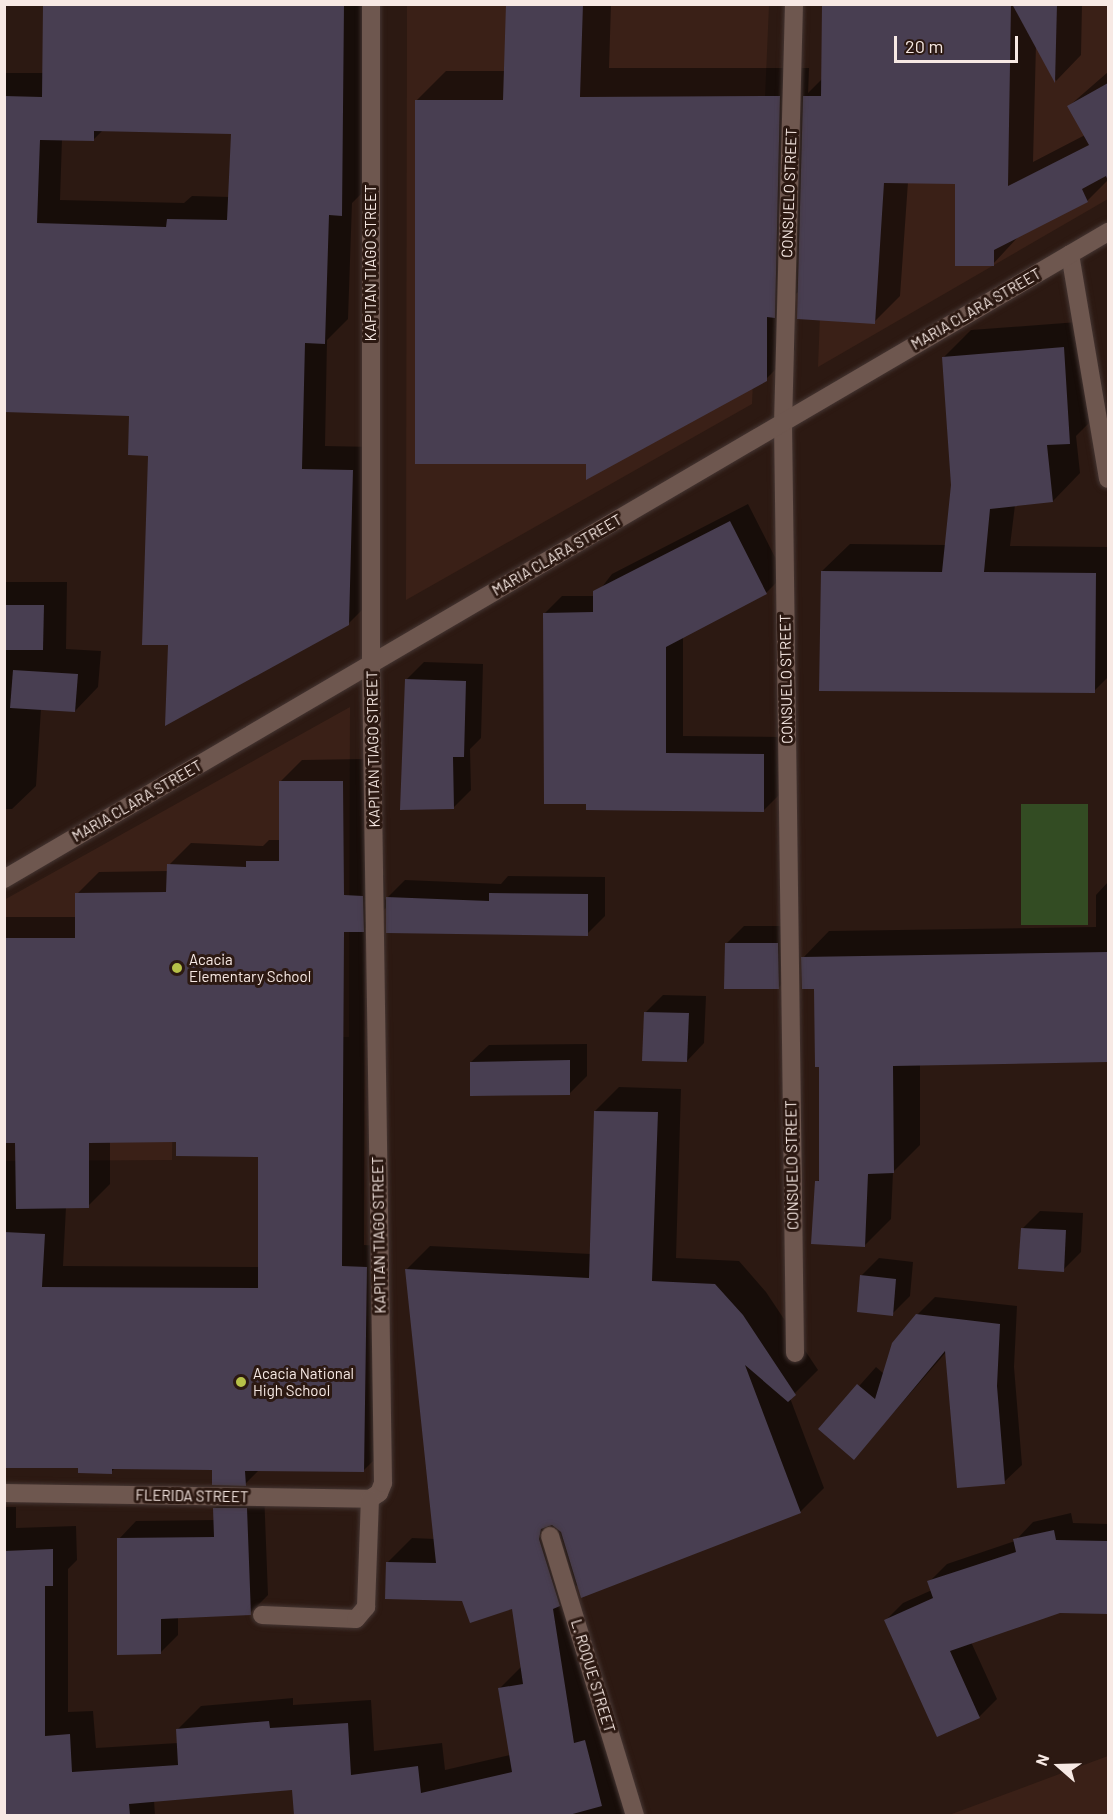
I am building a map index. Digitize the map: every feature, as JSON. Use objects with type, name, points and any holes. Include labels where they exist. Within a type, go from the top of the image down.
[{"type":"street","name":"KAPITAN TIAGO STREET","points":[[262,1615],[356,1619],[366,1607],[374,1496],[383,1483],[371,664],[371,4]]},
{"type":"street","name":"CONSUELO STREET","points":[[794,4],[783,423],[795,1353]]},
{"type":"street","name":"MARIA CLARA STREET","points":[[4,879],[1108,232]]},
{"type":"street","points":[[1070,254],[1108,479]]},
{"type":"street","name":"FLERIDA STREET","points":[[4,1493],[374,1496]]},
{"type":"street","name":"L. ROQUE STREET","points":[[550,1536],[635,1815]]},
{"type":"shaded area","points":[[407,5],[769,5],[752,404],[406,600]]},
{"type":"shaded area","points":[[832,5],[1108,5],[1108,199],[818,367]]},
{"type":"shaded area","name":"Acacia Elementary School","points":[[350,707],[349,1037],[174,1038],[172,1160],[5,1161],[4,900]]},
{"type":"shaded area","points":[[1108,1756],[1108,1815],[949,1815]]},
{"type":"green space","points":[[1021,804],[1088,804],[1088,925],[1021,925]]},
{"type":"building","points":[[43,4],[344,4],[342,216],[329,215],[325,344],[305,343],[302,469],[353,470],[349,625],[165,726],[168,645],[142,645],[148,456],[128,455],[129,416],[4,412],[4,96],[42,97]],"holes":[[[94,131],[231,134],[227,220],[167,219],[166,227],[37,223],[40,140],[94,141]]]},
{"type":"building","points":[[506,4],[583,4],[580,97],[780,96],[775,318],[767,317],[767,381],[586,480],[586,464],[415,464],[415,100],[503,100]]},
{"type":"building","points":[[822,4],[1011,4],[1008,186],[1089,145],[1067,106],[1108,83],[1108,181],[1106,176],[1082,189],[1088,202],[994,250],[994,266],[955,266],[955,184],[884,183],[875,324],[797,319],[803,96],[821,96]]},
{"type":"building","points":[[1012,4],[1057,4],[1055,83]]},
{"type":"building","points":[[1064,347],[1070,444],[1047,445],[1053,502],[990,509],[984,572],[1096,573],[1095,693],[819,691],[821,571],[942,572],[951,485],[942,357]]},
{"type":"building","points":[[730,521],[767,594],[666,647],[666,753],[764,754],[764,812],[586,810],[586,804],[544,804],[543,613],[593,612],[593,591]]},
{"type":"building","points":[[4,605],[44,605],[43,650],[4,650]]},
{"type":"building","points":[[13,670],[78,674],[75,712],[10,708]]},
{"type":"building","points":[[405,679],[466,681],[464,757],[453,757],[454,809],[400,810]]},
{"type":"building","points":[[279,781],[343,781],[344,895],[363,896],[364,932],[344,932],[342,1266],[367,1267],[364,1472],[245,1471],[246,1486],[212,1485],[212,1470],[112,1469],[112,1474],[78,1473],[78,1468],[4,1468],[4,1232],[45,1234],[42,1287],[258,1288],[258,1157],[176,1156],[176,1142],[89,1143],[89,1208],[16,1209],[15,1143],[4,1143],[4,938],[75,938],[75,893],[166,892],[167,864],[246,867],[246,861],[279,861]]},
{"type":"building","points":[[489,893],[588,894],[588,936],[386,933],[386,897],[489,901]]},
{"type":"building","points":[[725,943],[778,943],[779,989],[724,989]]},
{"type":"building","points":[[1108,952],[1108,1062],[893,1066],[894,1173],[868,1174],[865,1247],[811,1244],[815,1181],[819,1181],[819,1067],[815,1067],[814,989],[802,989],[801,957]]},
{"type":"building","points":[[644,1012],[689,1013],[687,1062],[642,1061]]},
{"type":"building","points":[[570,1060],[570,1095],[470,1096],[470,1062]]},
{"type":"building","points":[[594,1111],[658,1112],[652,1281],[715,1284],[743,1315],[796,1395],[788,1402],[745,1365],[801,1513],[581,1598],[561,1532],[552,1525],[541,1529],[539,1539],[560,1606],[553,1609],[574,1743],[585,1740],[602,1806],[569,1815],[294,1815],[292,1790],[129,1804],[130,1815],[4,1815],[4,1551],[53,1549],[53,1586],[45,1586],[45,1736],[70,1734],[72,1772],[178,1765],[176,1729],[269,1721],[270,1728],[348,1723],[351,1775],[418,1766],[421,1793],[512,1772],[498,1688],[523,1684],[512,1609],[470,1623],[462,1601],[385,1599],[386,1562],[436,1563],[405,1269],[589,1278]]},
{"type":"building","points":[[1021,1228],[1066,1230],[1064,1272],[1018,1269]]},
{"type":"building","points":[[860,1275],[896,1279],[893,1316],[857,1312]]},
{"type":"building","points":[[916,1314],[1000,1324],[997,1386],[1005,1484],[957,1488],[945,1351],[854,1460],[818,1429],[857,1384],[875,1399],[892,1343]]},
{"type":"building","points":[[213,1508],[247,1508],[251,1615],[161,1619],[161,1654],[117,1655],[117,1538],[214,1537]]},
{"type":"building","points":[[1054,1530],[1056,1540],[1108,1541],[1108,1614],[1060,1613],[950,1651],[980,1718],[937,1737],[884,1620],[933,1598],[927,1581],[1016,1552],[1013,1539]]},
{"type":"place","name":"Acacia Elementary School","points":[[177,968]]},
{"type":"place","name":"Acacia National High School","points":[[241,1382]]}]
